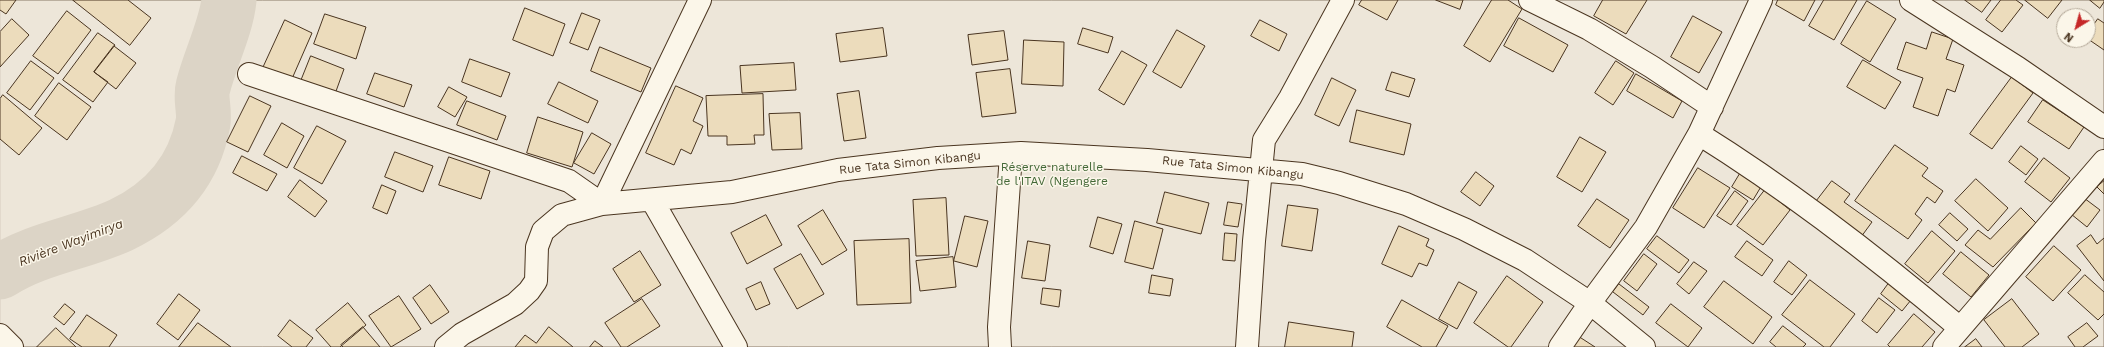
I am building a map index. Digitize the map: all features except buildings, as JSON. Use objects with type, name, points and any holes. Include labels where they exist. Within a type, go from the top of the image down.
[{"type":"street","points":[[249,74],[569,181],[602,204],[700,0]]},
{"type":"street","points":[[1247,347],[1254,241],[1264,140],[1290,98],[1343,0]]},
{"type":"street","points":[[1530,0],[1589,29],[1652,68],[1712,108]]},
{"type":"street","points":[[1560,347],[1590,302],[1646,227],[1699,134],[1761,0]]},
{"type":"street","points":[[1911,0],[2018,68],[2104,127]]},
{"type":"street","points":[[1699,134],[1759,171],[1847,235],[1960,328]]},
{"type":"street","points":[[1000,347],[999,327],[1011,154]]},
{"type":"street","name":"Rue Tata Simon Kibangu","points":[[446,347],[462,334],[515,304],[529,291],[536,281],[537,247],[543,231],[562,216],[602,204],[732,192],[838,170],[938,158],[1011,154],[1147,160],[1260,172],[1302,174],[1339,183],[1406,204],[1464,229],[1525,260],[1590,302],[1644,347]]},
{"type":"street","points":[[1944,347],[2104,161]]},
{"type":"street","points":[[652,200],[736,347]]},
{"type":"street","points":[[0,335],[12,347]]},
{"type":"green space","name":"Réserve naturelle de l'ITAV (Ngengere","points":[[0,0],[2104,0],[2104,347],[0,347]]},
{"type":"waterway","name":"Rivière Wayimirya","points":[[0,272],[29,257],[91,237],[137,217],[164,196],[175,184],[185,171],[199,140],[203,123],[203,87],[225,21],[229,0]]}]
